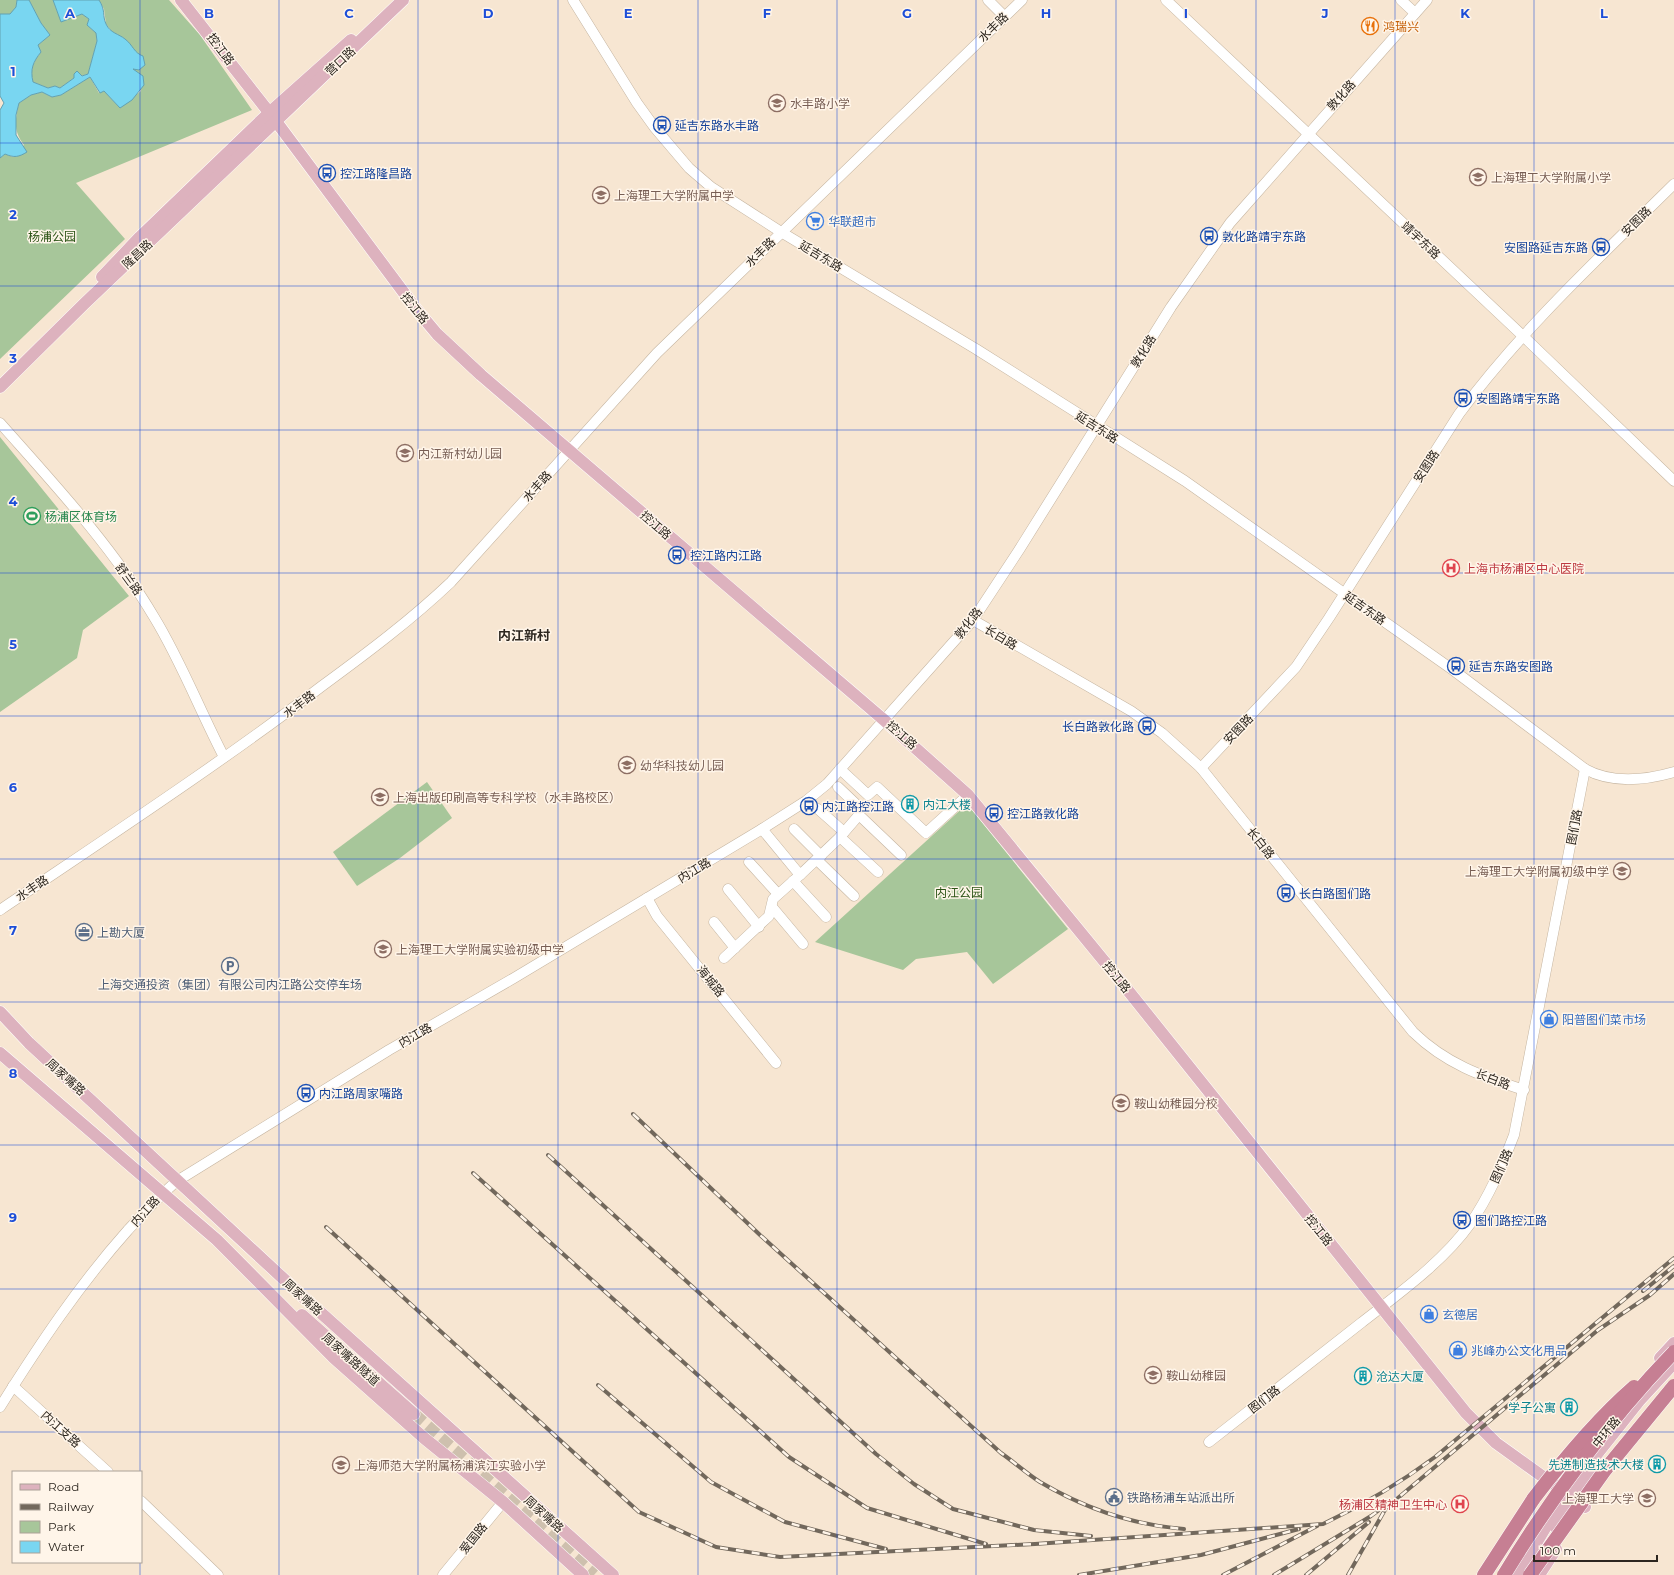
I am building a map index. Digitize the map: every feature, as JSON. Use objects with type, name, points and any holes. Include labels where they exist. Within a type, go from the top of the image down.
[{"type":"highway","points":[[1484,1575],[1516,1525],[1555,1471],[1620,1400],[1673,1357]]},
{"type":"highway","name":"中环路","points":[[1504,1575],[1548,1509],[1587,1456],[1673,1357]]},
{"type":"highway","name":"中环路","points":[[1530,1575],[1604,1470],[1674,1386]]},
{"type":"main road","name":"控江路","points":[[181,0],[272,117],[389,274],[437,334],[481,375],[884,720],[968,795],[1117,977],[1466,1413],[1496,1443],[1585,1507]]},
{"type":"main road","name":"营口路","points":[[272,117],[392,0]]},
{"type":"main road","name":"营口路","points":[[272,117],[403,0]]},
{"type":"main road","name":"隆昌路","points":[[0,377],[140,237],[272,117]]},
{"type":"main road","name":"隆昌路","points":[[0,387],[272,117]]},
{"type":"main road","name":"周家嘴路","points":[[0,1012],[29,1043],[177,1181],[426,1408],[613,1575]]},
{"type":"main road","points":[[0,1018],[29,1043]]},
{"type":"main road","name":"周家嘴路","points":[[0,1053],[217,1240],[334,1358],[424,1438],[503,1502],[583,1575]]},
{"type":"main road","name":"周家嘴路隧道","points":[[217,1240],[414,1414]]},
{"type":"main road","points":[[1497,1575],[1556,1486],[1622,1402],[1674,1343]]},
{"type":"main road","points":[[1517,1575],[1570,1496],[1673,1357]]},
{"type":"main road","points":[[1527,1575],[1570,1496],[1674,1380]]},
{"type":"main road","points":[[1648,1410],[1671,1400]]},
{"type":"main road","points":[[1539,1575],[1585,1507],[1671,1400]]},
{"type":"main road","points":[[426,1408],[472,1455],[603,1575]]},
{"type":"street","name":"延吉东路","points":[[573,0],[638,104],[677,155],[711,187],[781,232],[976,349],[1218,503],[1453,670],[1585,769],[1596,775],[1629,779],[1648,778],[1674,772]]},
{"type":"street","points":[[988,0],[1004,16]]},
{"type":"street","name":"水丰路","points":[[0,910],[281,718],[427,605],[451,582],[657,353],[1022,0]]},
{"type":"street","name":"靖宇东路","points":[[1166,0],[1523,336],[1674,481]]},
{"type":"street","points":[[1401,0],[1415,13]]},
{"type":"street","name":"敦化路","points":[[884,720],[973,620],[1020,550],[1171,307],[1215,241],[1307,133],[1427,0]]},
{"type":"street","name":"安图路","points":[[1201,768],[1296,667],[1330,618],[1344,593],[1459,414],[1523,336],[1674,184]]},
{"type":"street","name":"舒兰路","points":[[0,423],[101,541],[136,588],[171,649],[224,757]]},
{"type":"street","name":"长白路","points":[[973,620],[1131,711],[1162,733],[1201,768],[1413,1032],[1430,1049],[1453,1063],[1524,1090]]},
{"type":"street","name":"内江路","points":[[0,1407],[76,1292],[111,1249],[162,1193],[177,1181],[382,1054],[647,898],[806,801],[827,784],[884,720]]},
{"type":"street","points":[[840,768],[868,795],[877,787],[926,833],[968,795]]},
{"type":"street","name":"图们路","points":[[1209,1442],[1381,1307],[1438,1259],[1456,1242],[1470,1224],[1503,1164],[1514,1135],[1524,1090],[1585,769]]},
{"type":"street","points":[[838,787],[858,806],[859,815],[901,854]]},
{"type":"street","points":[[818,809],[878,872]]},
{"type":"street","points":[[724,958],[759,927],[769,916],[773,899],[819,858],[859,815]]},
{"type":"street","points":[[762,829],[796,878],[826,917]]},
{"type":"street","points":[[794,829],[854,896]]},
{"type":"street","points":[[749,862],[778,894]]},
{"type":"street","points":[[728,889],[759,927]]},
{"type":"street","name":"海城路","points":[[647,898],[657,916],[776,1063]]},
{"type":"street","points":[[772,907],[803,944]]},
{"type":"street","points":[[714,922],[735,948]]},
{"type":"street","name":"内江支路","points":[[13,1386],[107,1471]]},
{"type":"street","points":[[142,1502],[218,1575]]},
{"type":"street","name":"爱国路","points":[[443,1575],[503,1502]]},
{"type":"green space","points":[[0,0],[17,0],[16,7],[10,15],[0,14]]},
{"type":"green space","points":[[29,0],[53,0],[61,22],[82,14],[89,19],[87,25],[96,33],[97,41],[88,74],[74,78],[60,88],[55,86],[48,88],[33,82],[33,66],[41,52],[38,45],[50,35],[41,23]]},
{"type":"green space","name":"杨浦公园","points":[[99,0],[169,0],[200,35],[252,110],[76,183],[125,239],[0,359],[0,158],[5,154],[13,157],[24,145],[18,135],[16,125],[19,103],[31,95],[42,92],[52,97],[61,95],[90,77],[99,93],[104,91],[120,108],[141,91],[131,68],[136,54],[125,39],[112,32],[106,24],[104,9]]},
{"type":"green space","name":"杨浦区体育场","points":[[0,437],[129,596],[83,630],[77,658],[0,712]]},
{"type":"green space","points":[[427,782],[452,818],[400,858],[357,886],[333,852]]},
{"type":"green space","name":"内江公园","points":[[967,804],[1068,929],[993,984],[967,952],[916,959],[903,970],[815,942]]},
{"type":"water","points":[[17,0],[29,0],[41,23],[50,35],[38,45],[41,52],[33,66],[33,82],[48,88],[55,86],[60,88],[74,78],[74,74],[77,71],[82,76],[88,74],[97,41],[96,33],[87,25],[89,19],[82,14],[61,22],[53,0],[99,0],[108,27],[125,39],[140,55],[143,56],[145,65],[139,70],[133,69],[143,76],[144,85],[132,100],[120,108],[104,91],[100,93],[90,77],[61,95],[52,97],[42,92],[31,95],[19,103],[16,115],[16,135],[27,152],[16,156],[5,154],[0,158],[0,110],[4,103],[0,96],[0,14],[10,14],[16,7]]},
{"type":"tunnel","points":[[414,1414],[594,1575]]},
{"type":"railway","points":[[633,1114],[760,1235],[1001,1453],[1030,1475],[1074,1500],[1109,1514],[1146,1524],[1184,1529]]},
{"type":"railway","points":[[548,1155],[876,1454],[914,1484],[953,1509],[1034,1530],[1091,1536]]},
{"type":"railway","points":[[473,1173],[789,1457],[867,1508],[986,1544]]},
{"type":"railway","points":[[326,1227],[639,1512],[716,1547],[780,1557],[1035,1544],[1323,1524],[1381,1493],[1435,1457],[1674,1258]]},
{"type":"railway","points":[[1643,1291],[1674,1266]]},
{"type":"railway","points":[[1348,1575],[1386,1508],[1598,1330],[1650,1295],[1674,1274]]},
{"type":"railway","points":[[598,1385],[711,1482],[785,1522],[886,1549]]},
{"type":"railway","points":[[1274,1575],[1371,1516],[1386,1505]]},
{"type":"railway","points":[[1306,1575],[1369,1522]]},
{"type":"railway","points":[[1223,1575],[1317,1526]]},
{"type":"railway","points":[[1079,1575],[1201,1555],[1299,1529]]},
{"type":"place","name":"鸿瑞兴","points":[[1370,26]]},
{"type":"place","name":"水丰路小学","points":[[777,103]]},
{"type":"place","name":"延吉东路水丰路","points":[[662,125]]},
{"type":"place","name":"控江路隆昌路","points":[[327,173]]},
{"type":"place","name":"上海理工大学附属小学","points":[[1478,177]]},
{"type":"place","name":"上海理工大学附属中学","points":[[601,195]]},
{"type":"place","name":"华联超市","points":[[815,221]]},
{"type":"place","name":"敦化路靖宇东路","points":[[1209,236]]},
{"type":"place","name":"安图路延吉东路","points":[[1601,247]]},
{"type":"place","name":"安图路靖宇东路","points":[[1463,398]]},
{"type":"place","name":"内江新村幼儿园","points":[[405,453]]},
{"type":"place","name":"杨浦区体育场","points":[[32,516]]},
{"type":"place","name":"控江路内江路","points":[[677,555]]},
{"type":"place","name":"上海市杨浦区中心医院","points":[[1451,568]]},
{"type":"place","name":"延吉东路安图路","points":[[1456,666]]},
{"type":"place","name":"长白路敦化路","points":[[1147,726]]},
{"type":"place","name":"幼华科技幼儿园","points":[[627,765]]},
{"type":"place","name":"上海出版印刷高等专科学校（水丰路校区）","points":[[380,797]]},
{"type":"place","name":"内江大楼","points":[[910,804]]},
{"type":"place","name":"内江路控江路","points":[[809,806]]},
{"type":"place","name":"控江路敦化路","points":[[994,813]]},
{"type":"place","name":"上海理工大学附属初级中学","points":[[1622,871]]},
{"type":"place","name":"长白路图们路","points":[[1286,893]]},
{"type":"place","name":"上勘大厦","points":[[84,932]]},
{"type":"place","name":"上海理工大学附属实验初级中学","points":[[383,949]]},
{"type":"place","name":"上海交通投资（集团）有限公司内江路公交停车场","points":[[230,966]]},
{"type":"place","name":"阳普图们菜市场","points":[[1549,1019]]},
{"type":"place","name":"内江路周家嘴路","points":[[306,1093]]},
{"type":"place","name":"鞍山幼稚园分校","points":[[1121,1103]]},
{"type":"place","name":"图们路控江路","points":[[1462,1220]]},
{"type":"place","name":"玄德居","points":[[1429,1314]]},
{"type":"place","name":"兆峰办公文化用品","points":[[1458,1350]]},
{"type":"place","name":"鞍山幼稚园","points":[[1153,1375]]},
{"type":"place","name":"沧达大厦","points":[[1363,1376]]},
{"type":"place","name":"学子公寓","points":[[1569,1407]]},
{"type":"place","name":"先进制造技术大楼","points":[[1657,1464]]},
{"type":"place","name":"上海师范大学附属杨浦滨江实验小学","points":[[341,1465]]},
{"type":"place","name":"铁路杨浦车站派出所","points":[[1114,1497]]},
{"type":"place","name":"上海理工大学","points":[[1647,1498]]},
{"type":"place","name":"杨浦区精神卫生中心","points":[[1460,1504]]},
{"type":"district","name":"内江新村","points":[[524,635]]}]
